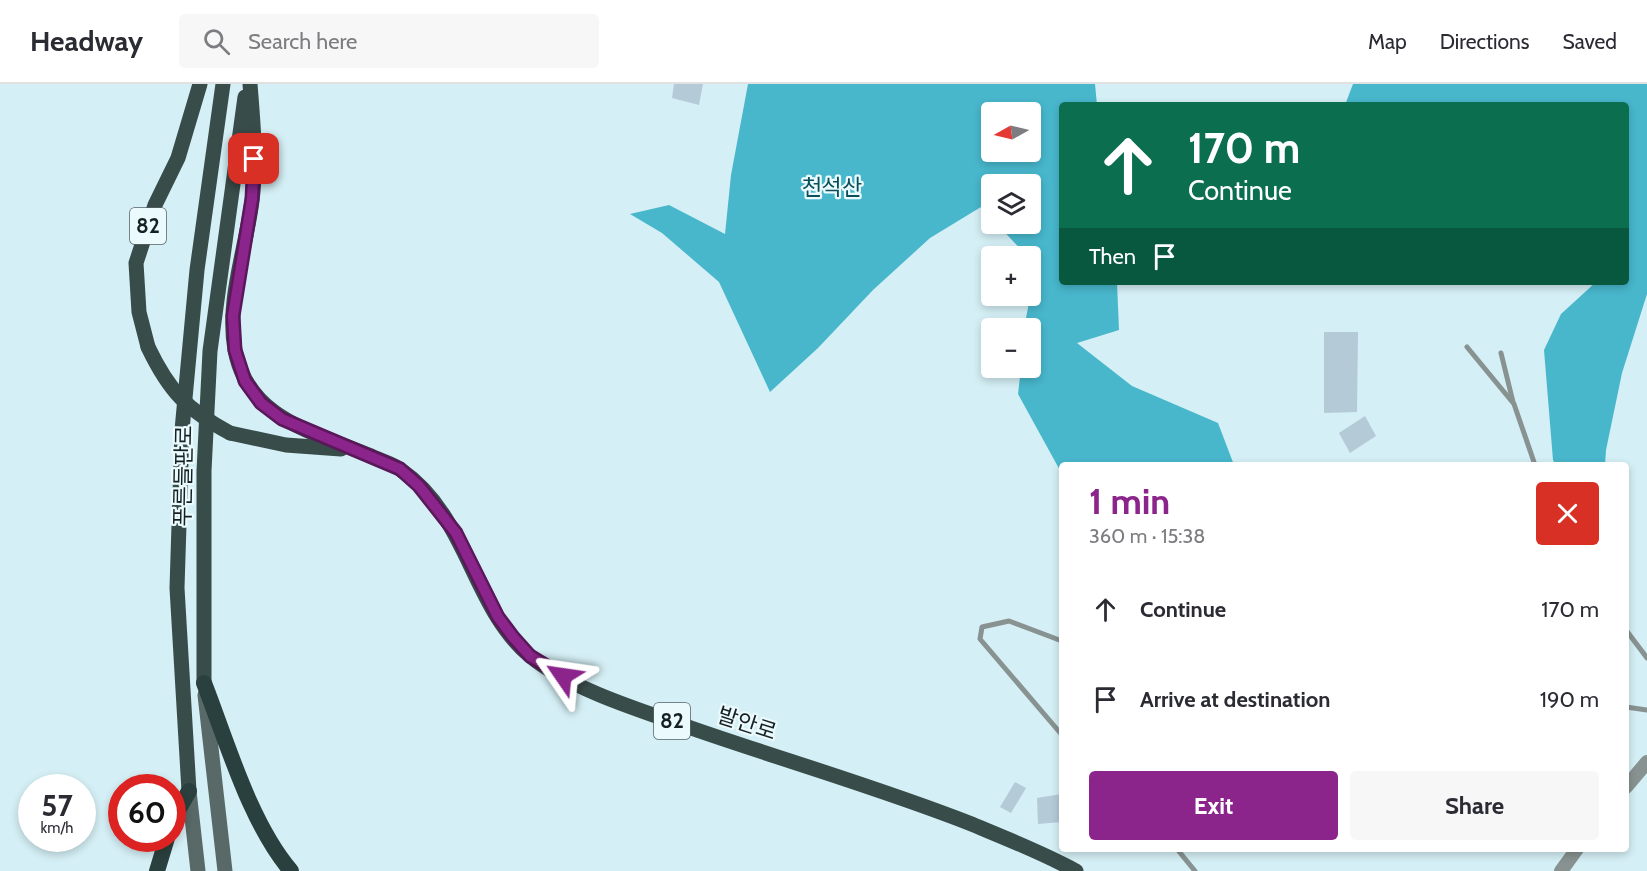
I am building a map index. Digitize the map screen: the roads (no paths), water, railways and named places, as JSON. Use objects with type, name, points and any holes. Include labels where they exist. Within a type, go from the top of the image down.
[{"type":"highway","points":[[204,683],[253,807],[280,858],[291,871]]},
{"type":"highway","points":[[186,796],[189,791]]},
{"type":"highway","points":[[157,871],[163,852]]},
{"type":"main road","name":"82","points":[[200,84],[178,158],[155,205],[136,263],[139,312],[148,347],[162,376],[181,400],[230,433],[286,445],[358,451]]},
{"type":"main road","name":"푸른들판로","points":[[198,871],[189,791],[177,588],[181,442],[195,280],[223,84]]},
{"type":"main road","name":"82","points":[[249,84],[255,139],[253,189],[233,316],[235,350],[245,381],[261,403],[282,419],[358,451]]},
{"type":"main road","name":"푸른들판로","points":[[225,871],[204,683],[204,471],[210,351],[249,84]]},
{"type":"main road","name":"발안로","points":[[358,451],[400,469],[419,486],[456,533],[498,617],[513,637],[530,656],[563,676],[598,693],[671,721],[931,808],[1044,853],[1076,871]]},
{"type":"street","points":[[1629,783],[1647,762]]},
{"type":"street","points":[[1561,871],[1575,852]]},
{"type":"lane","points":[[1467,347],[1514,404]]},
{"type":"lane","points":[[1501,353],[1514,404],[1534,462]]},
{"type":"lane","points":[[1059,640],[1008,621],[982,627],[980,639],[1059,731]]},
{"type":"lane","points":[[1629,634],[1647,658]]},
{"type":"lane","points":[[1629,707],[1647,710]]},
{"type":"lane","points":[[1179,852],[1195,871]]},
{"type":"park label","name":"천석산","points":[[832,187]]}]
